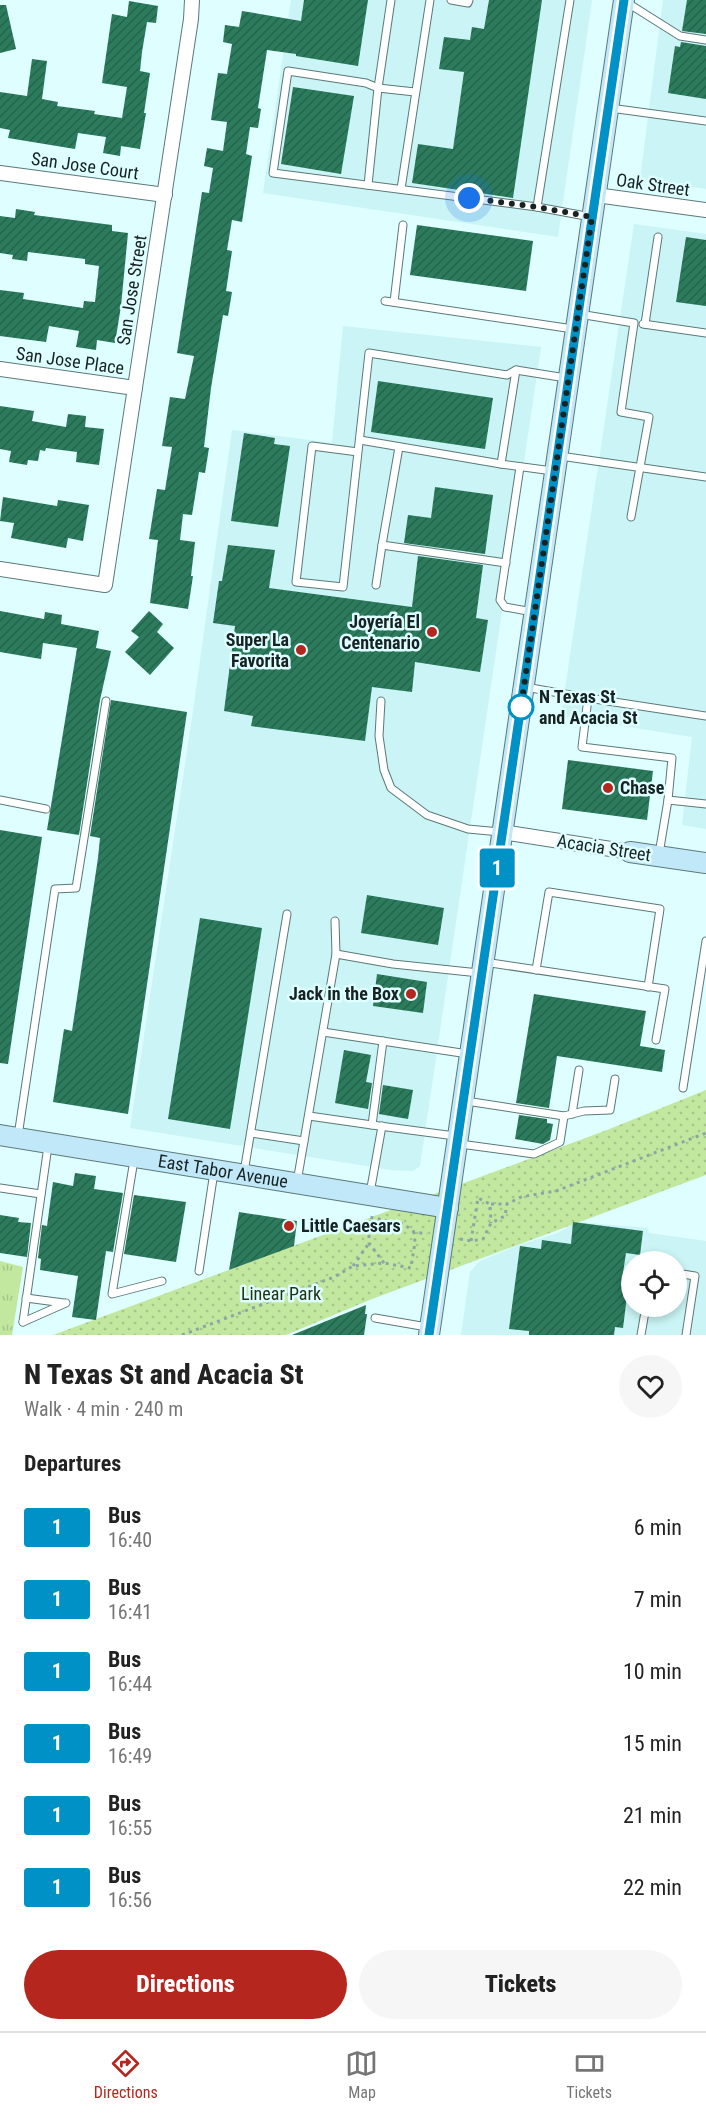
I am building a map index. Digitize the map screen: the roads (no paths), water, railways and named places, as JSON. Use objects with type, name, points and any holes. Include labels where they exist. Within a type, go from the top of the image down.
[{"type":"main road","points":[[429,1331],[624,0]]},
{"type":"main road","name":"Acacia Street","points":[[630,852],[706,863]]},
{"type":"main road","name":"East Tabor Avenue","points":[[9,1137],[448,1208]]},
{"type":"street","name":"San Jose Street","points":[[0,569],[105,585],[165,195],[192,0]]},
{"type":"street","name":"San Jose Court","points":[[0,173],[165,195]]},
{"type":"street","name":"Oak Street","points":[[596,195],[706,210]]},
{"type":"street","name":"San Jose Place","points":[[0,369],[135,388]]},
{"type":"street","name":"Acacia Street","points":[[502,832],[630,852]]},
{"type":"lane","points":[[368,185],[378,88],[391,0]]},
{"type":"lane","points":[[400,189],[430,0]]},
{"type":"lane","points":[[451,0],[468,3],[468,0]]},
{"type":"lane","points":[[537,207],[570,0]]},
{"type":"lane","points":[[624,0],[680,36],[706,40]]},
{"type":"lane","points":[[415,92],[378,88],[366,83],[288,71],[273,173],[537,207],[592,217]]},
{"type":"lane","points":[[608,107],[706,121]]},
{"type":"lane","points":[[394,302],[404,225]]},
{"type":"lane","points":[[645,324],[658,237]]},
{"type":"lane","points":[[385,301],[577,322],[645,324],[706,333]]},
{"type":"lane","points":[[631,518],[649,417],[621,412],[634,323]]},
{"type":"lane","points":[[358,452],[312,446],[296,582],[343,588],[360,440],[369,352],[507,375],[516,370],[568,378]]},
{"type":"lane","points":[[501,464],[516,370]]},
{"type":"lane","points":[[360,440],[519,467],[556,464],[640,467],[706,477]]},
{"type":"lane","points":[[376,585],[399,447]]},
{"type":"lane","points":[[519,467],[501,603],[512,609],[534,612]]},
{"type":"lane","points":[[382,545],[506,563]]},
{"type":"lane","points":[[524,686],[706,716]]},
{"type":"lane","points":[[588,698],[582,747],[672,758],[659,856]]},
{"type":"lane","points":[[9,1137],[55,889],[76,888],[106,701]]},
{"type":"lane","points":[[381,701],[379,736],[384,770],[391,788],[427,815],[468,829],[502,832]]},
{"type":"lane","points":[[0,800],[46,809]]},
{"type":"lane","points":[[668,800],[706,804]]},
{"type":"lane","points":[[536,970],[549,892],[660,909],[648,987]]},
{"type":"lane","points":[[244,1175],[287,914]]},
{"type":"lane","points":[[297,1184],[336,954],[335,921]]},
{"type":"lane","points":[[683,1088],[706,941]]},
{"type":"lane","points":[[336,954],[393,964],[536,970],[665,989],[656,1040]]},
{"type":"lane","points":[[323,1032],[470,1054]]},
{"type":"lane","points":[[372,1125],[383,1041]]},
{"type":"lane","points":[[573,1114],[579,1070]]},
{"type":"lane","points":[[464,1101],[564,1116],[584,1111],[610,1110],[615,1079]]},
{"type":"lane","points":[[309,1116],[382,1126],[534,1154],[560,1142],[564,1116]]},
{"type":"lane","points":[[370,1196],[382,1126]]},
{"type":"lane","points":[[251,1133],[304,1141]]},
{"type":"lane","points":[[26,1298],[66,1304],[23,1322],[26,1298],[48,1143]]},
{"type":"lane","points":[[134,1157],[112,1294],[162,1281]]},
{"type":"lane","points":[[199,1271],[214,1170]]},
{"type":"lane","points":[[0,1188],[41,1194]]},
{"type":"lane","points":[[686,1335],[695,1276],[687,1275]]},
{"type":"lane","points":[[641,1335],[644,1317]]},
{"type":"lane","points":[[375,1318],[429,1331]]},
{"type":"place","name":"Joyería El Centenario","points":[[432,632]]},
{"type":"place","name":"Super La Favorita","points":[[301,650]]},
{"type":"place","name":"N Texas St and Acacia St","points":[[521,707]]},
{"type":"place","name":"Chase","points":[[608,788]]},
{"type":"place","name":"Jack in the Box","points":[[411,994]]},
{"type":"place","name":"Little Caesars","points":[[289,1226]]},
{"type":"park label","name":"Linear Park","points":[[281,1294]]}]
